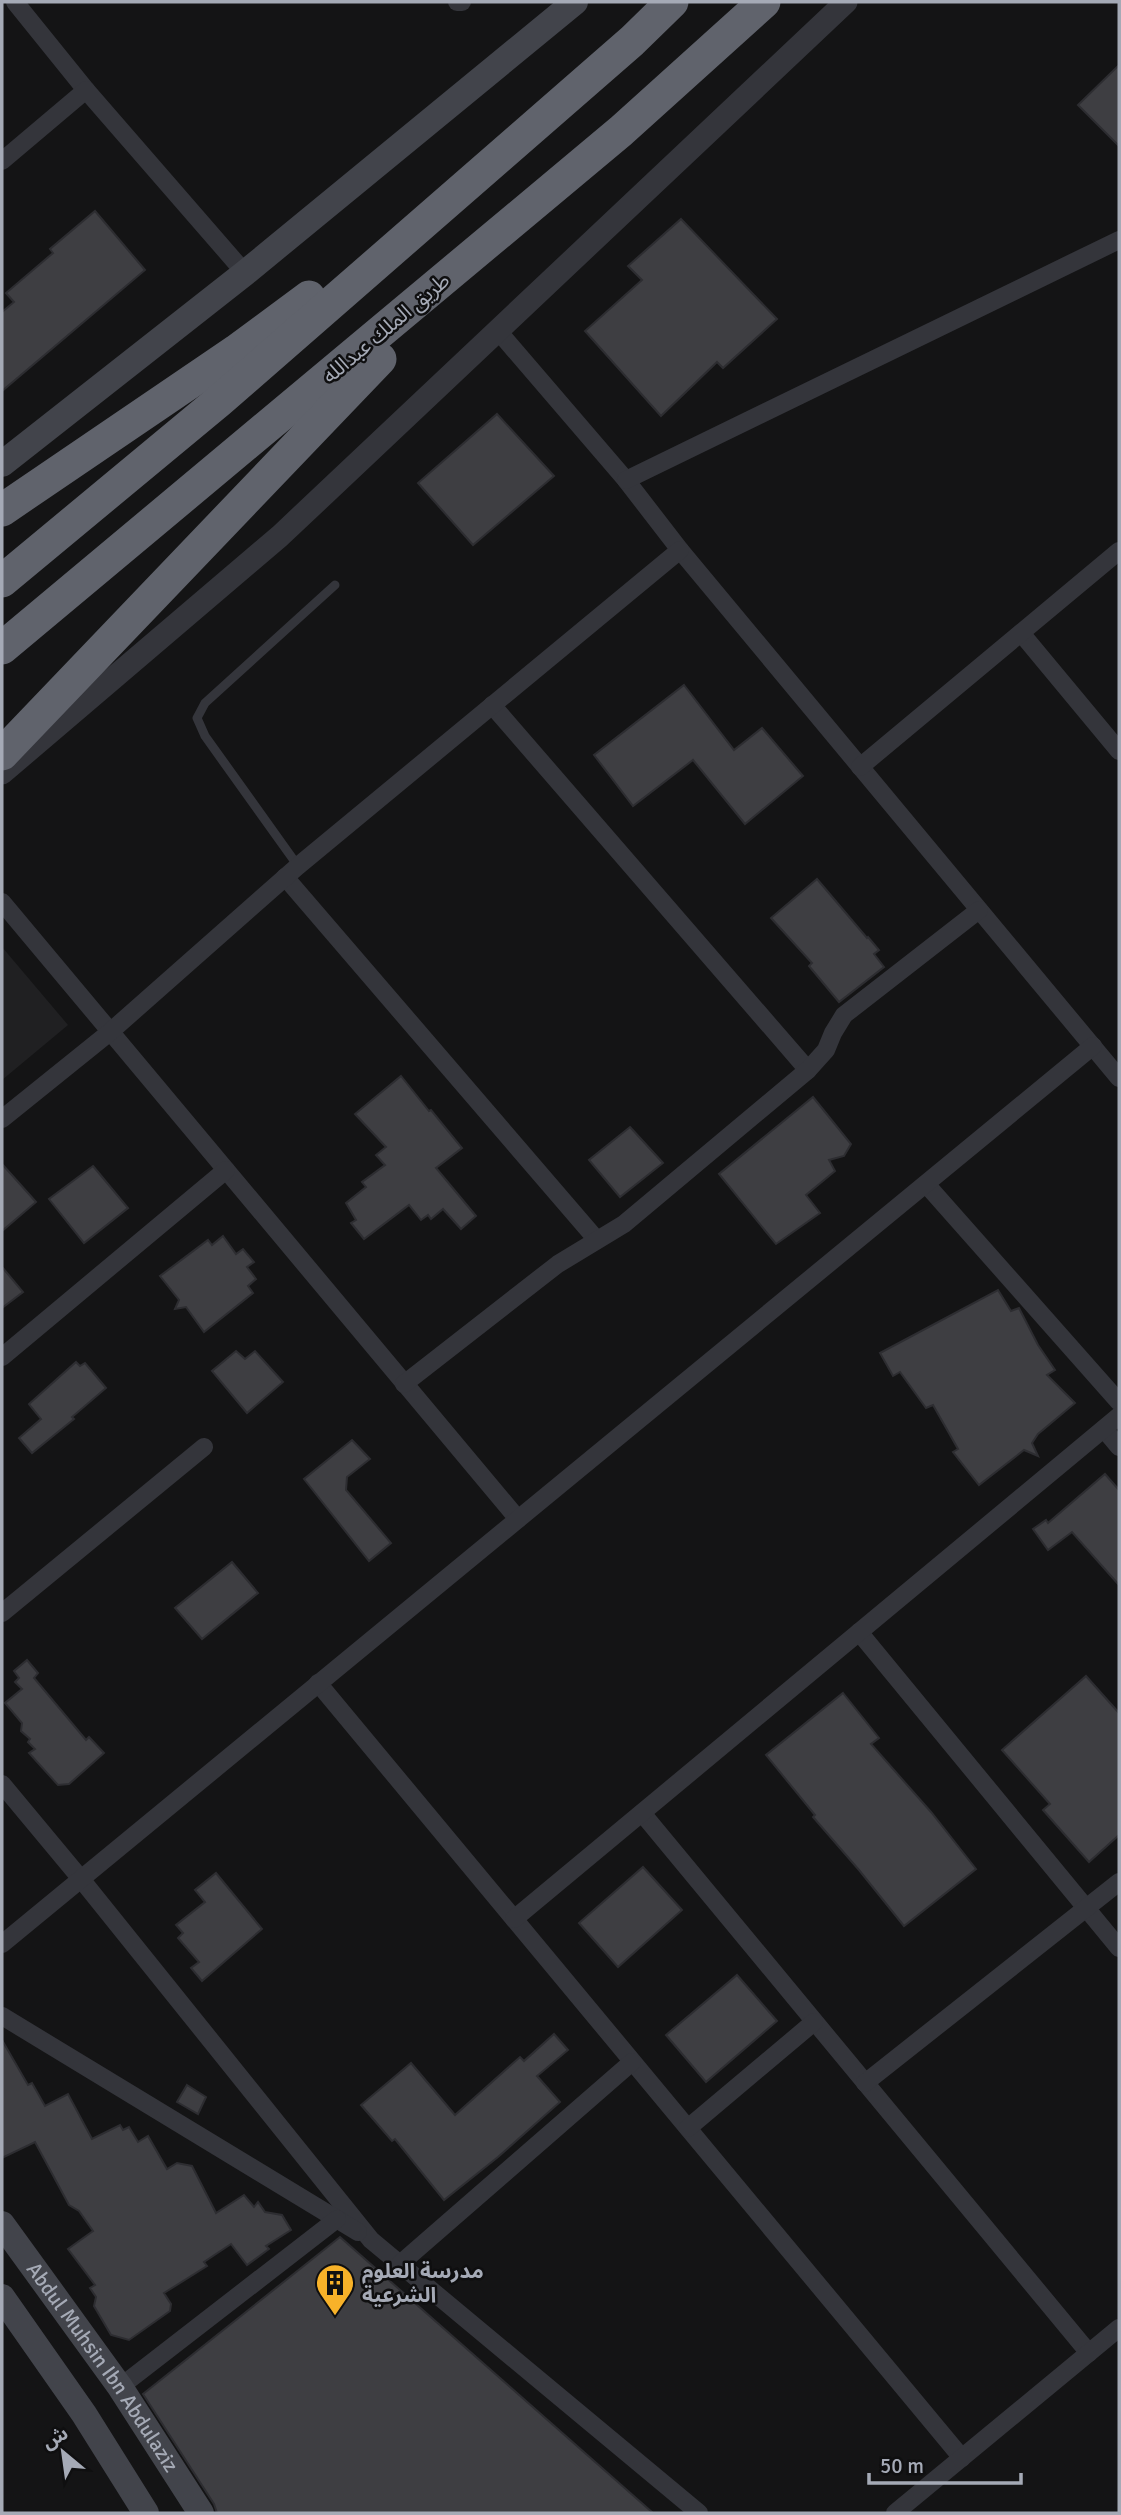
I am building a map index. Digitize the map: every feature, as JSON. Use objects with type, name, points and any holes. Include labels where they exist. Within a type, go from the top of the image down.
[{"type":"highway","points":[[2,581],[219,401],[632,41],[672,2]]},
{"type":"highway","name":"طريق الملك عبدالله","points":[[2,648],[583,163],[764,2]]},
{"type":"highway","points":[[2,510],[236,351],[495,160]]},
{"type":"highway","points":[[2,754],[352,386],[583,163]]},
{"type":"main road","points":[[2,464],[246,273],[575,2]]},
{"type":"main road","name":"Abdul Muhsin Ibn Abdulaziz","points":[[2,2224],[120,2387],[201,2513]]},
{"type":"main road","name":"Abdul Muhsin Ibn Abdulaziz","points":[[2,2297],[84,2414],[146,2513]]},
{"type":"street","points":[[15,2],[86,90],[246,273]]},
{"type":"street","points":[[2,773],[280,536],[846,2]]},
{"type":"street","points":[[2,161],[86,90]]},
{"type":"street","points":[[626,480],[1119,240]]},
{"type":"street","points":[[499,331],[626,480],[680,550],[1119,1078]]},
{"type":"street","points":[[2,1119],[110,1032],[291,872],[680,550]]},
{"type":"street","points":[[860,767],[1119,551]]},
{"type":"street","points":[[1021,633],[1119,751]]},
{"type":"street","points":[[492,705],[808,1070]]},
{"type":"street","points":[[291,872],[597,1240]]},
{"type":"street","points":[[2,902],[518,1519]]},
{"type":"street","points":[[404,1384],[558,1264],[624,1224],[808,1070],[826,1050],[845,1015],[979,910]]},
{"type":"street","points":[[2,1944],[1093,1046]]},
{"type":"street","points":[[2,1357],[226,1170]]},
{"type":"street","points":[[926,1184],[1119,1402]]},
{"type":"street","points":[[514,1919],[1119,1416]]},
{"type":"street","points":[[1104,1429],[1119,1447]]},
{"type":"street","points":[[2,1614],[204,1447]]},
{"type":"street","points":[[859,1632],[1119,1948]]},
{"type":"street","points":[[318,1683],[962,2458]]},
{"type":"street","points":[[2,1784],[371,2240]]},
{"type":"street","points":[[642,1813],[1089,2353]]},
{"type":"street","points":[[865,2083],[1119,1882]]},
{"type":"street","points":[[2,2016],[371,2240],[699,2513]]},
{"type":"street","points":[[688,2128],[814,2022]]},
{"type":"street","points":[[400,2264],[632,2063]]},
{"type":"street","points":[[120,2387],[337,2219]]},
{"type":"street","points":[[895,2513],[1119,2328]]},
{"type":"lane","points":[[291,872],[205,736],[197,718],[205,703],[335,585]]},
{"type":"shaded area","points":[[2,947],[68,1025],[2,1080]]},
{"type":"building","points":[[1119,65],[1119,146],[1078,105]]},
{"type":"building","points":[[95,211],[145,270],[2,391],[2,312],[14,302],[6,293],[53,253],[50,249]]},
{"type":"building","points":[[681,219],[777,319],[723,368],[717,362],[661,416],[585,331],[642,280],[628,266]]},
{"type":"building","points":[[497,414],[554,476],[473,545],[418,483]]},
{"type":"building","points":[[684,685],[734,750],[762,728],[803,776],[745,824],[693,760],[633,806],[594,755]]},
{"type":"building","points":[[817,879],[879,950],[874,954],[884,967],[839,1002],[809,966],[812,963],[771,918]]},
{"type":"building","points":[[401,1076],[462,1148],[436,1168],[476,1216],[461,1229],[443,1209],[431,1219],[428,1215],[421,1220],[409,1205],[364,1239],[351,1223],[356,1220],[346,1203],[366,1187],[362,1182],[385,1165],[376,1155],[386,1147],[355,1114]]},
{"type":"building","points":[[813,1097],[851,1144],[844,1156],[829,1160],[835,1171],[806,1195],[820,1213],[776,1244],[719,1174]]},
{"type":"building","points":[[630,1127],[663,1163],[620,1197],[589,1160]]},
{"type":"building","points":[[2,1164],[36,1202],[2,1231]]},
{"type":"building","points":[[93,1166],[128,1208],[84,1243],[49,1199]]},
{"type":"building","points":[[223,1236],[236,1254],[243,1249],[254,1262],[247,1267],[256,1279],[248,1286],[253,1293],[204,1332],[186,1307],[175,1309],[179,1300],[160,1276],[208,1240],[212,1245]]},
{"type":"building","points":[[2,1267],[23,1292],[2,1308]]},
{"type":"building","points":[[998,1290],[1011,1311],[1019,1308],[1038,1345],[1055,1370],[1047,1375],[1075,1403],[1038,1434],[1032,1443],[1038,1456],[1024,1450],[979,1485],[953,1452],[958,1449],[933,1405],[926,1408],[900,1372],[893,1376],[880,1353]]},
{"type":"building","points":[[236,1351],[245,1359],[255,1351],[283,1382],[247,1413],[212,1371]]},
{"type":"building","points":[[76,1362],[80,1366],[85,1363],[106,1388],[72,1417],[74,1419],[32,1453],[19,1438],[41,1419],[29,1404]]},
{"type":"building","points":[[352,1440],[370,1459],[347,1477],[346,1490],[391,1543],[369,1561],[304,1479]]},
{"type":"building","points":[[1105,1474],[1119,1490],[1119,1585],[1072,1532],[1048,1550],[1033,1529],[1046,1520],[1048,1523]]},
{"type":"building","points":[[232,1562],[258,1593],[202,1639],[175,1608]]},
{"type":"building","points":[[27,1660],[38,1673],[34,1678],[86,1740],[89,1737],[104,1753],[69,1784],[58,1785],[29,1753],[35,1749],[28,1742],[30,1739],[21,1731],[22,1723],[5,1703],[22,1689],[15,1682],[19,1678],[14,1671]]},
{"type":"building","points":[[1086,1676],[1119,1713],[1119,1835],[1089,1862],[1043,1810],[1050,1804],[1002,1750]]},
{"type":"building","points":[[843,1693],[879,1738],[871,1744],[931,1812],[976,1869],[904,1926],[813,1817],[815,1815],[766,1755]]},
{"type":"building","points":[[643,1867],[682,1910],[618,1967],[579,1923]]},
{"type":"building","points":[[216,1873],[262,1929],[202,1981],[191,1968],[199,1962],[178,1938],[183,1933],[176,1925],[205,1902],[195,1890]]},
{"type":"building","points":[[737,1975],[777,2021],[706,2082],[666,2035]]},
{"type":"building","points":[[554,2034],[568,2050],[537,2076],[560,2102],[444,2200],[395,2139],[392,2141],[361,2105],[411,2063],[455,2115],[520,2057],[524,2061]]},
{"type":"building","points":[[2,2040],[28,2085],[32,2083],[45,2106],[68,2094],[92,2139],[120,2125],[123,2130],[129,2127],[138,2142],[148,2136],[167,2169],[177,2163],[192,2166],[216,2213],[244,2195],[254,2207],[258,2202],[265,2212],[282,2215],[291,2230],[266,2246],[269,2249],[247,2265],[231,2244],[204,2262],[207,2266],[164,2293],[171,2304],[170,2311],[129,2340],[111,2335],[94,2306],[96,2297],[90,2288],[95,2285],[68,2249],[93,2231],[79,2211],[69,2205],[35,2142],[2,2158]]},
{"type":"building","points":[[187,2085],[206,2097],[198,2114],[177,2102]]},
{"type":"building","name":"مدرسة العلوم الشرعية","points":[[340,2237],[653,2513],[217,2513],[214,2504],[143,2394]]},
{"type":"place","name":"مدرسة العلوم الشرعية","points":[[335,2317]]}]
